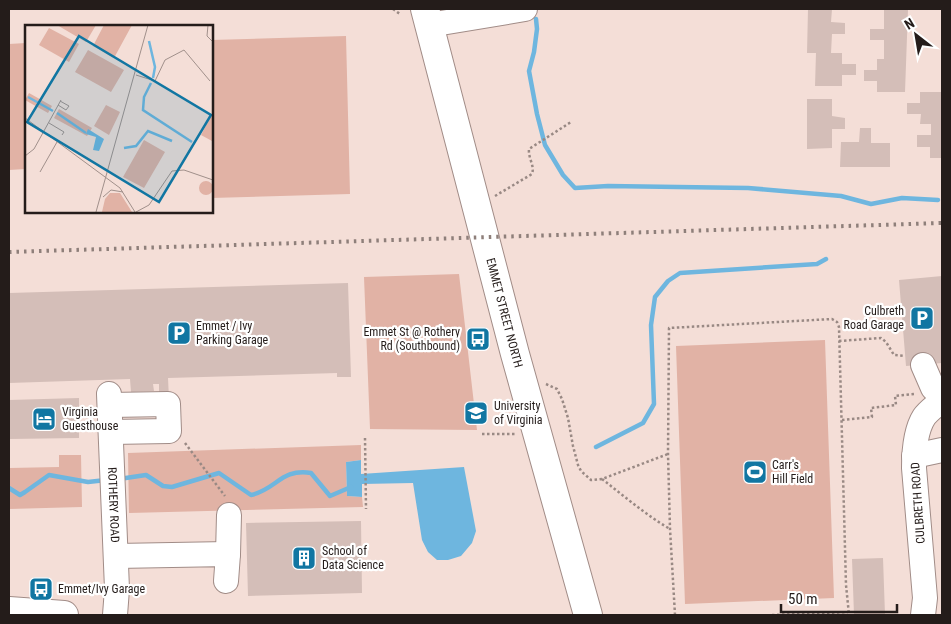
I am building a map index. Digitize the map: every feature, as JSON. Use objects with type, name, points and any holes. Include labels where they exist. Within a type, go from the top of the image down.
[{"type":"main road","name":"EMMET STREET NORTH","points":[[418,16],[588,615]]},
{"type":"main road","points":[[25,613],[64,615]]},
{"type":"street","points":[[418,16],[525,9]]},
{"type":"street","points":[[927,367],[933,388],[942,399]]},
{"type":"street","name":"CULBRETH ROAD","points":[[923,615],[925,598],[914,448],[924,416],[942,399]]},
{"type":"street","name":"ROTHERY ROAD","points":[[112,443],[169,431],[168,404],[110,400],[117,589],[116,615]]},
{"type":"street","points":[[914,456],[942,450]]},
{"type":"street","points":[[226,581],[228,507]]},
{"type":"street","points":[[116,556],[228,554]]},
{"type":"path","points":[[393,9],[418,16]]},
{"type":"path","points":[[492,198],[532,174],[529,150],[570,122]]},
{"type":"path","points":[[675,615],[668,454],[668,328],[832,319],[837,322],[839,327],[846,585],[849,614],[772,615]]},
{"type":"path","points":[[839,341],[881,338],[886,342],[894,355],[927,367]]},
{"type":"path","points":[[542,383],[557,389],[568,418],[573,446],[581,471],[591,480],[602,479],[668,454]]},
{"type":"path","points":[[842,420],[872,417],[871,408],[896,405],[895,396],[917,394]]},
{"type":"path","points":[[482,434],[516,434]]},
{"type":"path","points":[[365,438],[366,509]]},
{"type":"path","points":[[186,443],[228,507]]},
{"type":"path","points":[[602,479],[652,519],[670,530]]},
{"type":"shaded area","points":[[346,36],[350,194],[212,198],[212,40]]},
{"type":"shaded area","points":[[25,43],[25,169],[9,170],[9,44]]},
{"type":"shaded area","points":[[459,274],[477,430],[370,429],[364,277]]},
{"type":"shaded area","name":"Carr's Hill Field","points":[[825,340],[834,598],[685,604],[676,346]]},
{"type":"shaded area","points":[[361,445],[361,460],[346,462],[347,496],[362,497],[363,507],[129,513],[128,453]]},
{"type":"shaded area","points":[[59,455],[81,455],[82,507],[9,509],[9,468],[59,467]]},
{"type":"water","points":[[361,460],[361,474],[464,467],[476,531],[472,543],[461,556],[448,560],[437,560],[428,552],[422,540],[413,483],[362,484],[362,497],[347,496],[346,462]]},
{"type":"building","points":[[808,9],[832,9],[831,22],[845,23],[845,34],[832,34],[831,53],[842,53],[842,64],[856,64],[856,75],[842,75],[842,86],[815,86],[816,53],[807,53]]},
{"type":"building","points":[[884,9],[908,9],[905,92],[877,92],[877,81],[864,81],[864,70],[877,70],[877,59],[884,59],[884,40],[870,40],[870,29],[884,29]]},
{"type":"building","points":[[920,92],[942,92],[942,158],[930,158],[930,147],[917,147],[917,135],[931,135],[931,124],[920,124],[921,114],[907,114],[907,103],[920,103]]},
{"type":"building","points":[[807,99],[832,99],[832,116],[845,118],[845,129],[832,129],[832,148],[807,149]]},
{"type":"building","points":[[860,128],[871,128],[871,143],[890,143],[890,167],[840,167],[841,142],[859,142]]},
{"type":"building","name":"Culbreth Road Garage","points":[[942,276],[942,363],[906,366],[899,280]]},
{"type":"building","name":"Emmet / Ivy Parking Garage","points":[[348,283],[351,377],[337,377],[337,373],[168,378],[169,399],[159,399],[159,384],[153,384],[154,391],[131,392],[130,379],[9,383],[9,293]]},
{"type":"building","name":"Virginia Guesthouse","points":[[79,398],[79,438],[9,439],[9,400]]},
{"type":"building","name":"School of Data Science","points":[[361,521],[362,593],[248,596],[246,523]]},
{"type":"building","points":[[883,558],[885,615],[854,615],[852,559]]},
{"type":"waterway","points":[[536,19],[537,29],[534,52],[529,71],[537,114],[545,145],[563,175],[575,188],[608,186],[748,188],[841,196],[871,204],[902,198],[938,200]]},
{"type":"waterway","points":[[596,447],[643,423],[654,404],[651,325],[655,297],[668,281],[680,273],[817,264],[826,259]]},
{"type":"waterway","points":[[119,479],[146,475],[163,486],[172,487],[219,473],[251,495],[267,489],[285,476],[301,472],[311,473],[330,496],[351,487]]},
{"type":"waterway","points":[[9,488],[20,495],[49,475],[88,482],[106,480]]},
{"type":"railway","points":[[9,252],[942,223]]},
{"type":"place","name":"Culbreth Road Garage","points":[[922,318]]},
{"type":"place","name":"Emmet / Ivy Parking Garage","points":[[179,333]]},
{"type":"place","name":"Emmet St @ Rothery Rd (Southbound)","points":[[478,339]]},
{"type":"place","name":"University of Virginia","points":[[476,413]]},
{"type":"place","name":"Virginia Guesthouse","points":[[44,419]]},
{"type":"place","name":"Carr's Hill Field","points":[[755,472]]},
{"type":"place","name":"School of Data Science","points":[[304,558]]},
{"type":"place","name":"Emmet/Ivy Garage","points":[[41,589]]}]
